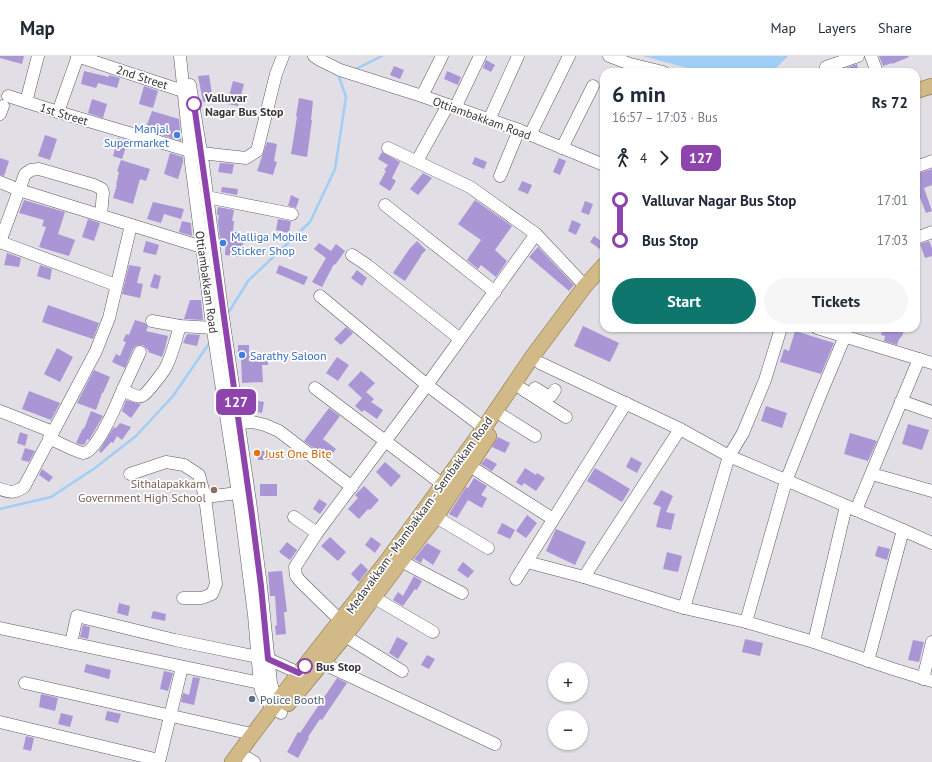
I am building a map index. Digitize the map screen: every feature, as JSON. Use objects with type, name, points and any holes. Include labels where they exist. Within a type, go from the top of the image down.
[{"type":"main road","points":[[920,90],[932,86]]},
{"type":"main road","points":[[920,100],[932,96]]},
{"type":"main road","name":"Medavakkam - Mambakkam - Sembakkam Road","points":[[232,762],[252,734],[322,663],[345,636],[373,597],[436,517],[447,488],[484,428],[532,357],[585,286],[600,270]]},
{"type":"main road","name":"Medavakkam - Mambakkam - Sembakkam Road","points":[[249,761],[299,673],[386,562],[447,488],[470,466],[540,363],[600,280]]},
{"type":"street","points":[[26,102],[38,56]]},
{"type":"street","points":[[58,112],[78,56]]},
{"type":"street","name":"2nd Street","points":[[78,56],[184,91]]},
{"type":"street","name":"Ottiambakkam Road","points":[[180,56],[184,91],[196,152],[207,197],[208,246],[213,330],[238,493],[254,615],[263,658],[273,692],[280,706]]},
{"type":"street","name":"Ottiambakkam Road","points":[[184,56],[189,76],[196,152],[208,246],[222,310],[229,352],[261,586],[263,658],[260,683],[262,694],[266,700],[280,706]]},
{"type":"street","name":"1st Street","points":[[4,105],[26,102],[196,152],[246,158],[257,151],[276,74],[284,56]]},
{"type":"street","points":[[422,96],[442,56]]},
{"type":"street","points":[[417,161],[452,107],[480,56]]},
{"type":"street","points":[[489,120],[518,56]]},
{"type":"street","points":[[500,176],[569,56]]},
{"type":"street","points":[[609,56],[630,64],[646,68]]},
{"type":"street","points":[[826,67],[858,56]]},
{"type":"street","points":[[871,56],[876,68]]},
{"type":"street","name":"Ottiambakkam Road","points":[[318,58],[340,70],[422,96],[525,132],[600,164]]},
{"type":"street","points":[[562,148],[593,86]]},
{"type":"street","points":[[388,148],[470,187],[536,234],[585,286]]},
{"type":"street","points":[[920,166],[932,161]]},
{"type":"street","points":[[101,215],[102,189],[94,185],[39,169],[31,170],[26,174],[19,190],[0,242],[116,285]]},
{"type":"street","points":[[0,182],[19,190],[131,225],[208,246]]},
{"type":"street","points":[[207,197],[292,214]]},
{"type":"street","points":[[385,205],[495,292]]},
{"type":"street","points":[[0,489],[11,492],[24,487],[96,351],[109,318],[131,225]]},
{"type":"street","points":[[920,236],[932,232]]},
{"type":"street","points":[[341,621],[301,582],[296,576],[295,567],[317,533],[386,441],[536,234]]},
{"type":"street","points":[[352,255],[367,265],[460,339]]},
{"type":"street","points":[[320,296],[427,385],[484,428]]},
{"type":"street","points":[[152,321],[213,330]]},
{"type":"street","points":[[123,389],[139,397],[144,396],[167,366],[180,326]]},
{"type":"street","points":[[684,608],[729,456],[743,433],[765,380],[781,332]]},
{"type":"street","points":[[831,332],[932,363]]},
{"type":"street","points":[[746,622],[786,481],[845,336]]},
{"type":"street","points":[[0,411],[51,435],[82,452],[89,451],[107,424],[140,352]]},
{"type":"street","points":[[814,642],[851,508],[872,474],[919,359]]},
{"type":"street","points":[[540,363],[680,429],[729,456],[932,543]]},
{"type":"street","points":[[524,386],[551,396],[555,390]]},
{"type":"street","points":[[524,386],[566,417]]},
{"type":"street","points":[[315,388],[447,488]]},
{"type":"street","points":[[902,400],[932,412]]},
{"type":"street","points":[[516,579],[626,403]]},
{"type":"street","points":[[503,416],[535,436]]},
{"type":"street","points":[[239,423],[253,422],[265,424],[280,430],[352,487]]},
{"type":"street","points":[[584,577],[680,429]]},
{"type":"street","points":[[130,474],[166,462],[184,465],[199,475],[205,497],[216,584],[212,594],[202,598],[183,598]]},
{"type":"street","points":[[470,466],[553,519]]},
{"type":"street","points":[[872,474],[932,492]]},
{"type":"street","points":[[205,497],[238,493]]},
{"type":"street","points":[[436,517],[488,548]]},
{"type":"street","points":[[294,518],[317,533]]},
{"type":"street","points":[[868,661],[903,530]]},
{"type":"street","points":[[401,561],[462,593]]},
{"type":"street","points":[[527,562],[584,577],[684,608],[746,622],[814,642],[927,680],[932,642]]},
{"type":"street","points":[[373,597],[433,632]]},
{"type":"street","points":[[71,643],[77,616],[175,640],[263,658],[299,673]]},
{"type":"street","points":[[0,628],[260,683]]},
{"type":"street","points":[[345,636],[402,671]]},
{"type":"street","points":[[322,663],[495,744]]},
{"type":"street","points":[[0,722],[159,761],[182,667]]},
{"type":"street","points":[[25,682],[252,734]]},
{"type":"water","points":[[643,56],[788,56],[776,68],[687,68]]},
{"type":"building","points":[[0,56],[24,56],[22,64],[0,58]]},
{"type":"building","points":[[879,56],[908,56],[909,57],[883,66]]},
{"type":"building","points":[[486,60],[495,65],[491,72],[483,68]]},
{"type":"building","points":[[857,64],[858,68],[846,68]]},
{"type":"building","points":[[394,66],[404,70],[400,79],[390,75]]},
{"type":"building","points":[[84,71],[120,78],[117,88],[98,83],[96,88],[81,84]]},
{"type":"building","points":[[447,71],[461,77],[458,85],[444,79]]},
{"type":"building","points":[[209,75],[213,100],[203,102],[198,76]]},
{"type":"building","points":[[233,81],[244,84],[238,106],[227,104]]},
{"type":"building","points":[[144,86],[158,91],[153,108],[139,104]]},
{"type":"building","points":[[299,98],[313,101],[307,157],[291,154]]},
{"type":"building","points":[[92,99],[107,104],[103,118],[88,113]]},
{"type":"building","points":[[152,111],[179,119],[181,141],[145,130]]},
{"type":"building","points":[[45,135],[57,139],[50,160],[38,156]]},
{"type":"building","points":[[118,138],[128,141],[122,159],[113,156]]},
{"type":"building","points":[[267,142],[277,144],[274,161],[277,162],[273,175],[257,171]]},
{"type":"building","points":[[382,152],[400,162],[392,178],[396,181],[390,191],[379,184],[386,171],[384,170],[388,165],[378,159]]},
{"type":"building","points":[[170,153],[183,157],[178,179],[164,174]]},
{"type":"building","points":[[475,157],[487,162],[484,169],[472,164]]},
{"type":"building","points":[[0,158],[9,161],[4,176],[0,175]]},
{"type":"building","points":[[559,158],[566,161],[560,175],[553,172]]},
{"type":"building","points":[[121,160],[150,169],[146,181],[140,179],[133,204],[113,198],[119,172],[117,171]]},
{"type":"building","points":[[220,163],[234,164],[232,174],[218,172]]},
{"type":"building","points":[[932,169],[932,185],[924,188],[932,211],[926,213],[920,198],[920,173]]},
{"type":"building","points":[[423,173],[432,178],[418,195],[410,189]]},
{"type":"building","points":[[522,181],[532,185],[528,194],[518,190]]},
{"type":"building","points":[[222,187],[238,189],[237,195],[221,192]]},
{"type":"building","points":[[291,195],[299,199],[296,208],[288,206]]},
{"type":"building","points":[[24,200],[65,212],[58,234],[75,240],[69,256],[39,247],[46,227],[42,226],[44,220],[19,213]]},
{"type":"building","points":[[475,200],[512,226],[495,250],[507,261],[496,277],[481,265],[478,269],[467,260],[481,240],[458,224]]},
{"type":"building","points":[[585,201],[593,204],[589,215],[581,212]]},
{"type":"building","points":[[153,202],[184,209],[181,219],[164,214],[161,223],[147,219]]},
{"type":"building","points":[[218,207],[234,210],[232,221],[234,221],[233,232],[240,232],[239,242],[243,243],[242,257],[225,255],[226,240],[220,240],[218,221],[219,215],[217,215]]},
{"type":"building","points":[[88,219],[100,223],[94,241],[82,237]]},
{"type":"building","points":[[278,219],[291,221],[289,233],[276,230]]},
{"type":"building","points":[[572,220],[581,224],[576,235],[568,231]]},
{"type":"building","points":[[182,221],[191,223],[192,236],[179,232]]},
{"type":"building","points":[[594,236],[600,240],[600,249],[590,242]]},
{"type":"building","points":[[146,241],[159,245],[156,255],[143,252]]},
{"type":"building","points":[[417,241],[426,250],[421,255],[405,281],[393,273],[410,248]]},
{"type":"building","points":[[929,241],[932,248],[932,256],[925,258],[920,244]]},
{"type":"building","points":[[319,243],[331,251],[336,244],[345,251],[335,265],[334,264],[322,287],[312,282],[326,258],[314,249]]},
{"type":"building","points":[[538,247],[574,285],[569,291],[529,257]]},
{"type":"building","points":[[7,253],[21,258],[19,267],[4,265]]},
{"type":"building","points":[[40,265],[52,269],[50,280],[37,276]]},
{"type":"building","points":[[129,265],[141,267],[137,283],[143,284],[140,298],[122,294]]},
{"type":"building","points":[[279,265],[308,277],[304,285],[276,273]]},
{"type":"building","points":[[357,270],[367,278],[362,286],[351,278]]},
{"type":"building","points":[[154,274],[161,276],[158,289],[150,287]]},
{"type":"building","points":[[190,300],[201,300],[203,320],[184,319]]},
{"type":"building","points":[[48,305],[99,323],[93,339],[42,322]]},
{"type":"building","points":[[135,320],[145,323],[148,327],[146,331],[168,336],[162,357],[148,352],[149,351],[143,345],[136,346],[133,349],[125,368],[112,362],[116,354],[120,356],[126,342],[123,341],[126,334],[129,335]]},
{"type":"building","points":[[583,326],[619,343],[610,362],[574,346]]},
{"type":"building","points":[[346,327],[353,333],[341,345],[334,339]]},
{"type":"building","points":[[795,332],[834,343],[821,374],[780,362],[784,349],[789,351]]},
{"type":"building","points":[[882,332],[903,332],[897,345],[884,341],[885,336],[881,335]]},
{"type":"building","points":[[187,334],[200,335],[197,346],[183,343]]},
{"type":"building","points":[[238,345],[249,345],[249,356],[268,356],[268,365],[262,365],[263,382],[242,383],[241,357],[238,357]]},
{"type":"building","points":[[57,348],[73,357],[60,382],[44,374]]},
{"type":"building","points":[[337,357],[349,365],[338,381],[326,373]]},
{"type":"building","points":[[94,370],[110,377],[96,410],[77,403]]},
{"type":"building","points":[[361,371],[375,383],[366,392],[374,399],[371,402],[383,410],[377,419],[364,410],[362,412],[355,406],[362,398],[348,385]]},
{"type":"building","points":[[29,391],[60,403],[51,420],[22,409]]},
{"type":"building","points":[[248,399],[264,402],[262,413],[245,410]]},
{"type":"building","points":[[126,400],[141,404],[131,418],[122,411]]},
{"type":"building","points":[[766,406],[787,413],[782,428],[761,421]]},
{"type":"building","points":[[329,408],[340,416],[323,439],[336,449],[328,459],[304,441]]},
{"type":"building","points":[[91,411],[103,416],[89,440],[87,439],[85,444],[82,445],[76,443],[83,428],[84,429]]},
{"type":"building","points":[[120,423],[131,427],[122,440],[117,436],[113,443],[111,442],[101,453],[99,451],[114,427],[116,428]]},
{"type":"building","points":[[908,424],[929,430],[922,450],[902,444]]},
{"type":"building","points":[[20,432],[28,435],[25,446],[17,443]]},
{"type":"building","points":[[850,433],[877,441],[868,461],[844,454]]},
{"type":"building","points":[[498,437],[510,443],[505,453],[492,447]]},
{"type":"building","points":[[25,448],[35,451],[29,462],[21,460]]},
{"type":"building","points":[[258,451],[278,451],[278,460],[258,460]]},
{"type":"building","points":[[631,457],[642,463],[637,473],[626,467]]},
{"type":"building","points":[[486,458],[497,464],[492,471],[481,464]]},
{"type":"building","points":[[385,462],[401,476],[391,487],[376,472]]},
{"type":"building","points":[[525,468],[536,475],[537,473],[545,478],[536,491],[524,483],[522,486],[516,482]]},
{"type":"building","points":[[595,468],[630,489],[622,502],[587,481]]},
{"type":"building","points":[[42,469],[53,477],[49,482],[39,475]]},
{"type":"building","points":[[474,478],[487,486],[481,495],[487,498],[482,508],[468,500],[457,518],[449,514],[466,487],[468,488]]},
{"type":"building","points":[[260,484],[277,484],[277,496],[260,496]]},
{"type":"building","points":[[364,486],[379,500],[359,519],[348,509],[358,498],[355,495]]},
{"type":"building","points":[[661,490],[673,496],[666,512],[675,514],[671,530],[656,527],[661,507],[653,504]]},
{"type":"building","points":[[319,499],[327,504],[320,514],[313,509]]},
{"type":"building","points":[[527,515],[537,523],[526,538],[516,531]]},
{"type":"building","points":[[502,523],[515,530],[510,539],[497,533]]},
{"type":"building","points":[[556,529],[586,542],[575,565],[546,551]]},
{"type":"building","points":[[330,537],[346,552],[338,561],[321,546]]},
{"type":"building","points":[[371,537],[381,544],[375,553],[365,545]]},
{"type":"building","points":[[287,542],[297,550],[290,560],[279,552]]},
{"type":"building","points":[[427,543],[441,551],[433,565],[423,558],[421,563],[414,559]]},
{"type":"building","points":[[878,546],[890,549],[887,560],[875,556]]},
{"type":"building","points":[[667,552],[682,556],[678,572],[663,569]]},
{"type":"building","points":[[463,562],[474,571],[468,578],[457,570]]},
{"type":"building","points":[[361,563],[368,570],[359,582],[351,574]]},
{"type":"building","points":[[282,571],[287,612],[284,612],[286,634],[276,635],[275,626],[277,625],[275,596],[270,596],[268,572]]},
{"type":"building","points":[[414,576],[422,581],[417,590],[415,589],[403,606],[393,600],[398,592],[403,596]]},
{"type":"building","points":[[119,603],[130,606],[128,616],[117,613]]},
{"type":"building","points":[[153,611],[166,614],[165,621],[151,618]]},
{"type":"building","points":[[83,625],[90,627],[88,639],[80,637]]},
{"type":"building","points":[[397,637],[408,643],[398,659],[389,653]]},
{"type":"building","points":[[745,639],[763,643],[760,656],[742,652]]},
{"type":"building","points":[[913,640],[924,642],[919,662],[908,660]]},
{"type":"building","points":[[427,655],[435,659],[429,669],[421,665]]},
{"type":"building","points":[[86,664],[111,670],[109,679],[84,672]]},
{"type":"building","points":[[164,671],[173,673],[168,691],[160,689]]},
{"type":"building","points":[[193,677],[200,678],[194,705],[181,702],[183,693],[189,695]]},
{"type":"building","points":[[337,678],[347,683],[322,720],[320,719],[308,737],[309,738],[298,758],[287,752],[298,732],[300,733]]},
{"type":"building","points":[[41,694],[58,698],[55,711],[39,707]]},
{"type":"building","points":[[107,711],[121,714],[118,723],[105,720]]},
{"type":"building","points":[[61,713],[73,716],[70,727],[58,724]]},
{"type":"building","points":[[26,736],[34,738],[31,751],[23,749]]},
{"type":"waterway","points":[[354,70],[382,56]]},
{"type":"waterway","points":[[227,315],[248,281],[310,222],[335,169],[346,97],[339,77],[342,76]]},
{"type":"waterway","points":[[0,509],[51,497],[95,468],[136,436],[173,396],[210,342]]},
{"type":"bus line","name":"127","points":[[194,104],[252,516],[268,659],[299,673],[305,666]]},
{"type":"place","name":"Valluvar Nagar Bus Stop","points":[[194,104]]},
{"type":"place","name":"Manjal Supermarket","points":[[177,135]]},
{"type":"place","name":"Malliga Mobile Sticker Shop","points":[[223,243]]},
{"type":"place","name":"Sarathy Saloon","points":[[242,355]]},
{"type":"place","name":"Just One Bite","points":[[257,453]]},
{"type":"place","name":"Sithalapakkam Government High School","points":[[214,490]]},
{"type":"place","name":"Bus Stop","points":[[305,666]]},
{"type":"place","name":"Police Booth","points":[[252,699]]}]
